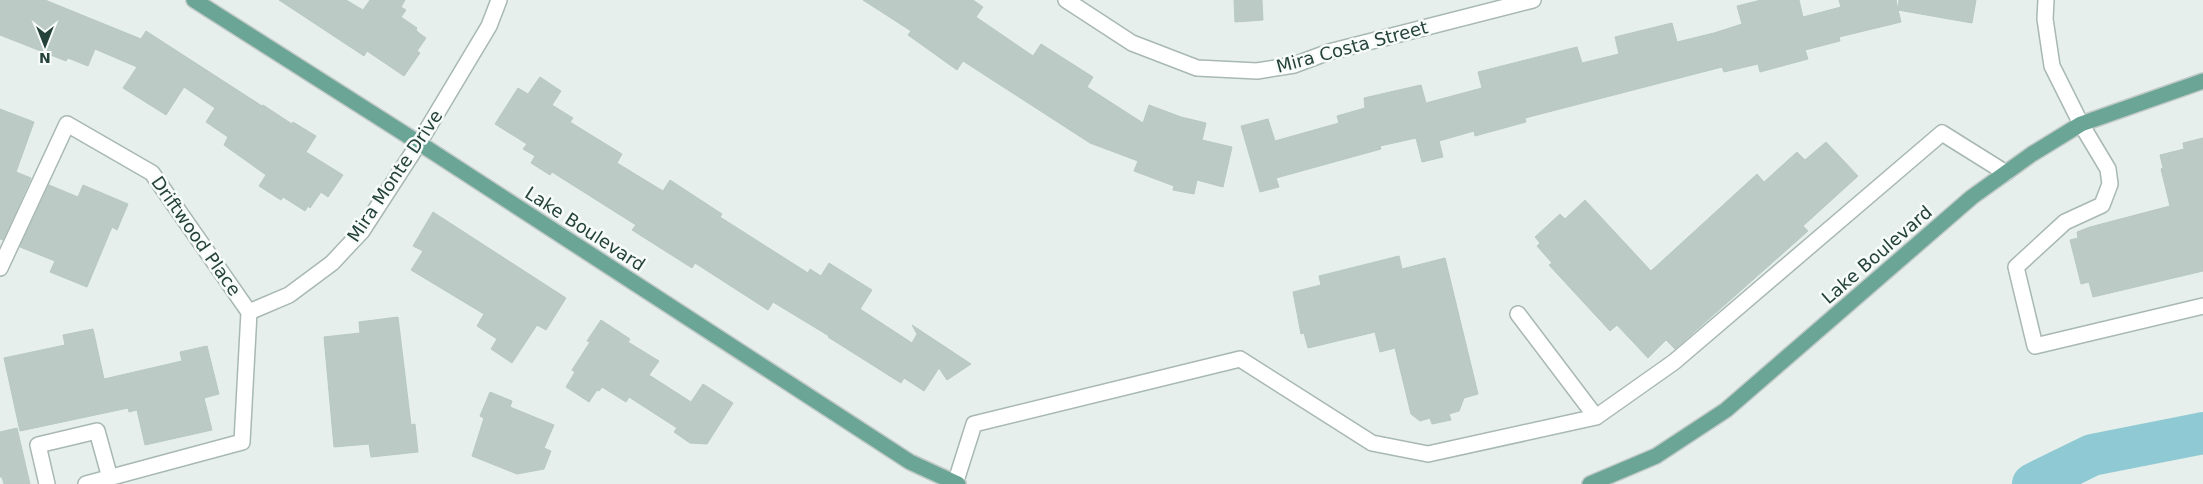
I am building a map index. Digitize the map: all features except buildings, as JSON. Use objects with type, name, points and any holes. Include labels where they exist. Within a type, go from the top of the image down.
[{"type":"main road","name":"Lake Boulevard","points":[[194,0],[419,143],[910,462],[956,484]]},
{"type":"main road","name":"Lake Boulevard","points":[[1590,484],[1656,456],[1726,410],[1972,197],[2032,154],[2081,124],[2203,81]]},
{"type":"street","name":"Mira Monte Drive","points":[[249,312],[289,295],[332,264],[362,231],[419,143],[489,26],[498,0]]},
{"type":"street","name":"Mira Costa Street","points":[[1066,0],[1132,43],[1197,68],[1257,71],[1294,65],[1329,52],[1533,0]]},
{"type":"street","points":[[2046,0],[2045,19],[2052,66],[2081,124],[2108,170],[2110,184],[2102,205],[2065,222],[2016,267],[2034,346],[2203,306]]},
{"type":"street","name":"Driftwood Place","points":[[0,268],[67,124],[152,173],[249,312]]},
{"type":"street","points":[[956,484],[974,424],[1240,360],[1372,443],[1428,454],[1596,417],[1674,362],[1942,133],[2006,172]]},
{"type":"street","points":[[86,484],[242,442],[249,312]]},
{"type":"street","points":[[1518,314],[1596,417]]},
{"type":"street","points":[[47,484],[38,445],[97,431],[110,478]]},
{"type":"waterway","points":[[2033,484],[2092,455],[2203,433]]}]
